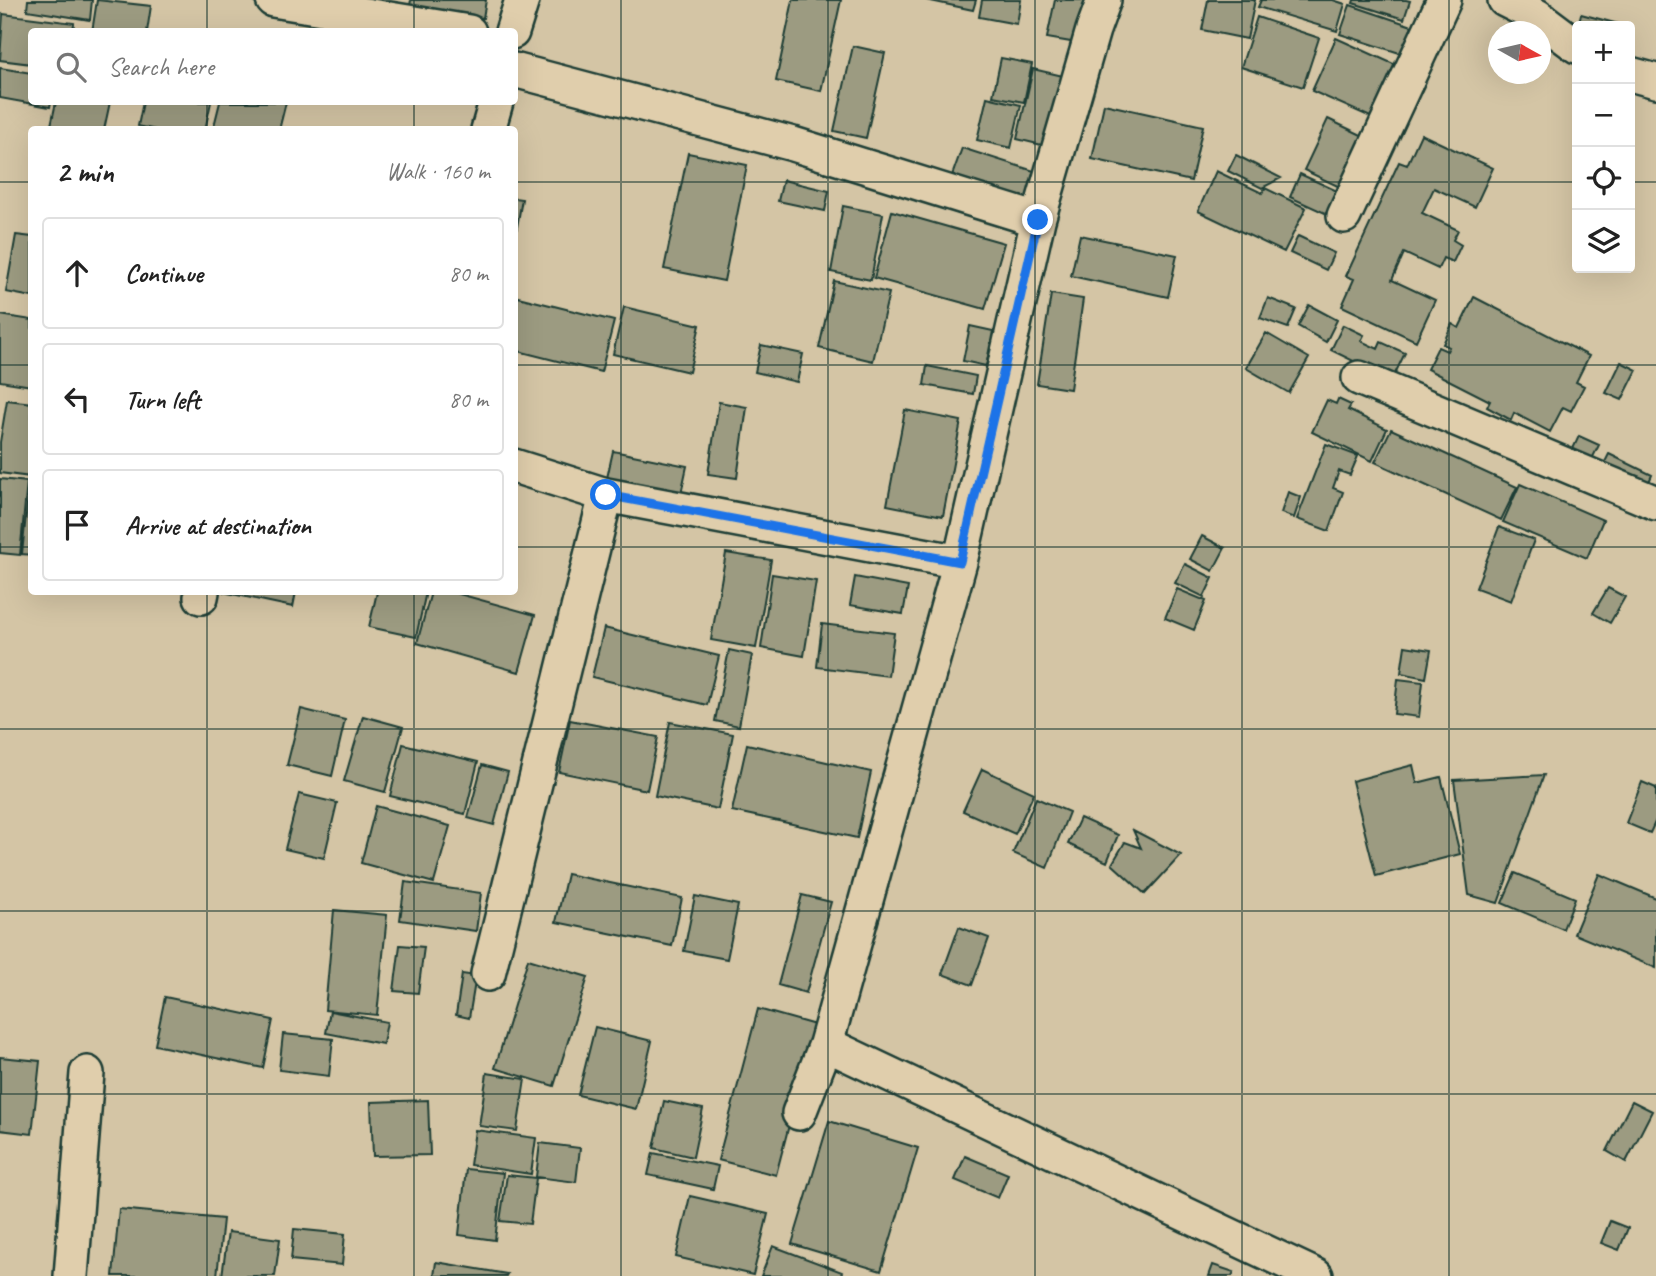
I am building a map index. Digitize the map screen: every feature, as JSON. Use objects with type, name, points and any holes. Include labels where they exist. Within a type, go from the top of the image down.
[{"type":"street","points":[[273,0],[444,28]]},
{"type":"street","points":[[513,28],[522,0]]},
{"type":"street","points":[[799,1113],[826,1044],[960,562],[1038,220],[1104,0]]},
{"type":"street","points":[[1344,216],[1444,0]]},
{"type":"street","points":[[1505,0],[1539,8],[1572,41]]},
{"type":"street","points":[[518,71],[793,144],[1038,220]]},
{"type":"street","points":[[1635,75],[1656,81]]},
{"type":"street","points":[[489,126],[495,105]]},
{"type":"street","points":[[1359,378],[1656,502]]},
{"type":"street","points":[[518,467],[606,495],[960,562]]},
{"type":"street","points":[[488,974],[606,495]]},
{"type":"street","points":[[826,1044],[1316,1276]]},
{"type":"street","points":[[71,1276],[87,1073]]},
{"type":"building","points":[[28,0],[92,0],[90,20],[27,10]]},
{"type":"building","points":[[97,0],[151,6],[148,28],[93,28]]},
{"type":"building","points":[[411,0],[486,0],[483,18],[410,5]]},
{"type":"building","points":[[793,0],[841,0],[821,91],[776,81]]},
{"type":"building","points":[[926,0],[976,0],[973,10]]},
{"type":"building","points":[[982,0],[1021,0],[1017,24],[979,17]]},
{"type":"building","points":[[1055,0],[1085,0],[1077,43],[1047,38]]},
{"type":"building","points":[[1208,0],[1255,0],[1247,39],[1202,30]]},
{"type":"building","points":[[1261,0],[1333,0],[1345,4],[1337,31],[1258,7]]},
{"type":"building","points":[[1354,0],[1410,1],[1404,19],[1353,3]]},
{"type":"building","points":[[1350,5],[1418,28],[1409,56],[1340,34]]},
{"type":"building","points":[[3,14],[74,23],[73,28],[28,28],[28,64],[0,60]]},
{"type":"building","points":[[1581,14],[1607,21],[1579,21]]},
{"type":"building","points":[[1257,17],[1319,38],[1303,87],[1241,67]]},
{"type":"building","points":[[1336,38],[1398,66],[1375,119],[1312,91]]},
{"type":"building","points":[[853,46],[885,53],[866,138],[834,131]]},
{"type":"building","points":[[1001,58],[1032,64],[1024,102],[993,96]]},
{"type":"building","points":[[0,68],[28,72],[28,103],[0,98]]},
{"type":"building","points":[[1033,69],[1063,76],[1046,146],[1017,139]]},
{"type":"building","points":[[987,97],[1021,105],[1011,148],[977,140]]},
{"type":"building","points":[[1104,104],[1203,126],[1191,181],[1092,159]]},
{"type":"building","points":[[55,105],[109,105],[105,126],[51,126]]},
{"type":"building","points":[[142,105],[210,105],[206,126],[138,126]]},
{"type":"building","points":[[219,105],[285,105],[280,126],[214,126]]},
{"type":"building","points":[[1328,119],[1374,141],[1350,192],[1304,170]]},
{"type":"building","points":[[1421,134],[1493,168],[1475,207],[1434,188],[1422,213],[1458,230],[1453,240],[1461,245],[1453,262],[1443,258],[1438,269],[1404,253],[1392,280],[1435,300],[1416,341],[1342,306],[1354,279],[1346,276],[1399,162],[1407,165]]},
{"type":"building","points":[[962,148],[1037,172],[1024,209],[949,184]]},
{"type":"building","points":[[688,153],[747,165],[724,281],[664,269]]},
{"type":"building","points":[[1236,155],[1281,178],[1262,188],[1228,171]]},
{"type":"building","points":[[1216,171],[1262,193],[1265,188],[1306,208],[1284,252],[1198,211]]},
{"type":"building","points":[[1300,174],[1348,196],[1338,219],[1290,197]]},
{"type":"building","points":[[783,180],[829,191],[825,211],[778,201]]},
{"type":"building","points":[[518,198],[522,199],[518,222]]},
{"type":"building","points":[[843,206],[883,214],[871,280],[831,272]]},
{"type":"building","points":[[892,211],[1004,243],[985,309],[874,278]]},
{"type":"building","points":[[16,235],[28,236],[28,296],[6,292]]},
{"type":"building","points":[[1080,235],[1177,255],[1168,297],[1071,276]]},
{"type":"building","points":[[1298,236],[1334,253],[1326,270],[1290,253]]},
{"type":"building","points":[[834,281],[889,293],[873,361],[819,348]]},
{"type":"building","points":[[1051,294],[1083,299],[1070,389],[1037,384]]},
{"type":"building","points":[[518,297],[614,321],[601,372],[518,351]]},
{"type":"building","points":[[1474,297],[1589,356],[1576,382],[1584,386],[1571,411],[1563,407],[1550,432],[1514,413],[1511,420],[1487,407],[1490,401],[1427,369],[1438,347],[1447,351],[1449,347],[1443,344],[1452,324],[1459,328]]},
{"type":"building","points":[[1268,298],[1296,309],[1288,328],[1260,318]]},
{"type":"building","points":[[1309,305],[1337,320],[1326,342],[1298,326]]},
{"type":"building","points":[[624,307],[700,325],[689,372],[613,354]]},
{"type":"building","points":[[0,315],[28,319],[28,385],[0,381]]},
{"type":"building","points":[[1343,325],[1364,335],[1361,341],[1378,349],[1381,342],[1405,353],[1392,380],[1331,350]]},
{"type":"building","points":[[970,326],[993,331],[986,366],[963,361]]},
{"type":"building","points":[[1266,333],[1309,358],[1289,393],[1246,368]]},
{"type":"building","points":[[761,345],[803,354],[797,382],[755,372]]},
{"type":"building","points":[[1621,362],[1637,370],[1622,400],[1606,393]]},
{"type":"building","points":[[927,366],[976,376],[973,394],[924,385]]},
{"type":"building","points":[[1338,399],[1351,405],[1348,410],[1387,429],[1372,461],[1312,432],[1327,400],[1336,404]]},
{"type":"building","points":[[7,400],[28,403],[28,477],[0,473],[0,442]]},
{"type":"building","points":[[719,402],[747,407],[737,478],[708,474]]},
{"type":"building","points":[[905,410],[961,421],[943,516],[887,505]]},
{"type":"building","points":[[1391,429],[1517,487],[1501,520],[1375,462]]},
{"type":"building","points":[[1579,436],[1599,445],[1590,463],[1571,453]]},
{"type":"building","points":[[1326,444],[1358,456],[1350,475],[1339,471],[1333,488],[1343,492],[1329,531],[1297,519]]},
{"type":"building","points":[[613,451],[687,466],[681,494],[607,478]]},
{"type":"building","points":[[1609,454],[1652,475],[1645,491],[1601,470]]},
{"type":"building","points":[[0,479],[27,482],[20,555],[0,553]]},
{"type":"building","points":[[1520,484],[1603,520],[1587,558],[1503,522]]},
{"type":"building","points":[[1288,492],[1301,497],[1294,518],[1281,513]]},
{"type":"building","points":[[28,495],[28,555],[22,554]]},
{"type":"building","points":[[1499,527],[1534,540],[1511,601],[1476,588]]},
{"type":"building","points":[[1202,536],[1225,548],[1213,571],[1190,559]]},
{"type":"building","points":[[726,553],[771,560],[756,648],[711,640]]},
{"type":"building","points":[[1185,564],[1213,578],[1204,597],[1175,583]]},
{"type":"building","points":[[772,574],[816,581],[804,656],[761,648]]},
{"type":"building","points":[[855,577],[908,587],[903,614],[850,605]]},
{"type":"building","points":[[1608,588],[1625,597],[1610,623],[1593,613]]},
{"type":"building","points":[[1177,589],[1206,601],[1194,630],[1165,618]]},
{"type":"building","points":[[237,595],[295,595],[293,607]]},
{"type":"building","points":[[376,595],[425,595],[416,637],[369,627]]},
{"type":"building","points":[[430,595],[463,595],[535,615],[519,672],[417,643]]},
{"type":"building","points":[[822,624],[894,633],[888,676],[817,667]]},
{"type":"building","points":[[604,628],[719,656],[707,705],[592,677]]},
{"type":"building","points":[[1405,646],[1431,650],[1426,678],[1401,673]]},
{"type":"building","points":[[729,650],[752,655],[739,726],[715,721]]},
{"type":"building","points":[[1398,679],[1423,682],[1419,717],[1394,714]]},
{"type":"building","points":[[301,709],[345,720],[332,776],[287,765]]},
{"type":"building","points":[[363,716],[403,727],[385,792],[344,781]]},
{"type":"building","points":[[570,720],[658,737],[647,790],[559,772]]},
{"type":"building","points":[[670,722],[733,734],[718,809],[655,796]]},
{"type":"building","points":[[403,744],[478,762],[465,814],[390,796]]},
{"type":"building","points":[[747,744],[871,772],[857,838],[732,811]]},
{"type":"building","points":[[482,765],[508,772],[494,825],[468,818]]},
{"type":"building","points":[[1413,765],[1417,783],[1441,777],[1460,854],[1376,876],[1352,781]]},
{"type":"building","points":[[982,769],[1034,793],[1015,834],[963,811]]},
{"type":"building","points":[[1544,775],[1498,903],[1469,895],[1454,780]]},
{"type":"building","points":[[1642,782],[1656,788],[1656,820],[1650,833],[1626,823]]},
{"type":"building","points":[[299,794],[337,803],[324,858],[285,849]]},
{"type":"building","points":[[1036,798],[1069,812],[1047,868],[1013,853]]},
{"type":"building","points":[[376,806],[450,826],[434,883],[361,863]]},
{"type":"building","points":[[1080,818],[1118,835],[1107,862],[1068,844]]},
{"type":"building","points":[[1133,830],[1181,855],[1145,894],[1112,864],[1125,842],[1141,848]]},
{"type":"building","points":[[1515,873],[1575,898],[1563,929],[1502,903]]},
{"type":"building","points":[[567,874],[682,898],[672,946],[556,922]]},
{"type":"building","points":[[1599,874],[1656,898],[1656,968],[1574,934]]},
{"type":"building","points":[[405,882],[481,893],[476,931],[400,920]]},
{"type":"building","points":[[802,895],[831,902],[806,993],[778,985]]},
{"type":"building","points":[[695,896],[738,905],[727,959],[684,951]]},
{"type":"building","points":[[334,910],[387,915],[377,1015],[325,1010]]},
{"type":"building","points":[[959,927],[989,938],[972,985],[942,974]]},
{"type":"building","points":[[400,945],[424,947],[418,993],[394,991]]},
{"type":"building","points":[[528,959],[588,977],[554,1086],[495,1068]]},
{"type":"building","points":[[462,974],[476,976],[469,1018],[456,1015]]},
{"type":"building","points":[[165,997],[273,1020],[263,1068],[155,1045]]},
{"type":"building","points":[[758,1009],[815,1025],[776,1175],[718,1160]]},
{"type":"building","points":[[330,1011],[387,1022],[383,1044],[326,1033]]},
{"type":"building","points":[[595,1027],[652,1041],[636,1109],[578,1095]]},
{"type":"building","points":[[283,1034],[333,1039],[329,1076],[279,1070]]},
{"type":"building","points":[[0,1057],[40,1061],[32,1134],[0,1130]]},
{"type":"building","points":[[487,1073],[525,1079],[517,1131],[479,1126]]},
{"type":"building","points":[[428,1100],[430,1155],[373,1156],[371,1102]]},
{"type":"building","points":[[664,1101],[703,1109],[693,1157],[654,1148]]},
{"type":"building","points":[[1632,1101],[1652,1111],[1626,1162],[1607,1151]]},
{"type":"building","points":[[829,1121],[918,1148],[881,1271],[792,1244]]},
{"type":"building","points":[[475,1130],[536,1138],[531,1174],[470,1165]]},
{"type":"building","points":[[540,1143],[580,1148],[576,1182],[536,1177]]},
{"type":"building","points":[[653,1153],[718,1166],[713,1189],[648,1175]]},
{"type":"building","points":[[965,1156],[1008,1174],[998,1198],[955,1180]]},
{"type":"building","points":[[466,1169],[503,1173],[495,1240],[459,1235]]},
{"type":"building","points":[[507,1175],[536,1178],[530,1224],[500,1221]]},
{"type":"building","points":[[690,1196],[768,1214],[753,1275],[676,1257]]},
{"type":"building","points":[[119,1209],[223,1219],[217,1276],[113,1276]]},
{"type":"building","points":[[1610,1221],[1628,1228],[1619,1250],[1601,1243]]},
{"type":"building","points":[[294,1229],[345,1234],[342,1265],[291,1260]]},
{"type":"building","points":[[228,1232],[280,1239],[275,1276],[222,1276]]},
{"type":"building","points":[[773,1246],[842,1272],[841,1276],[761,1276]]},
{"type":"building","points":[[436,1262],[507,1274],[434,1276]]},
{"type":"building","points":[[1213,1265],[1234,1272],[1232,1276],[1209,1276]]},
{"type":"route","points":[[606,495],[960,562],[1038,220]]}]
